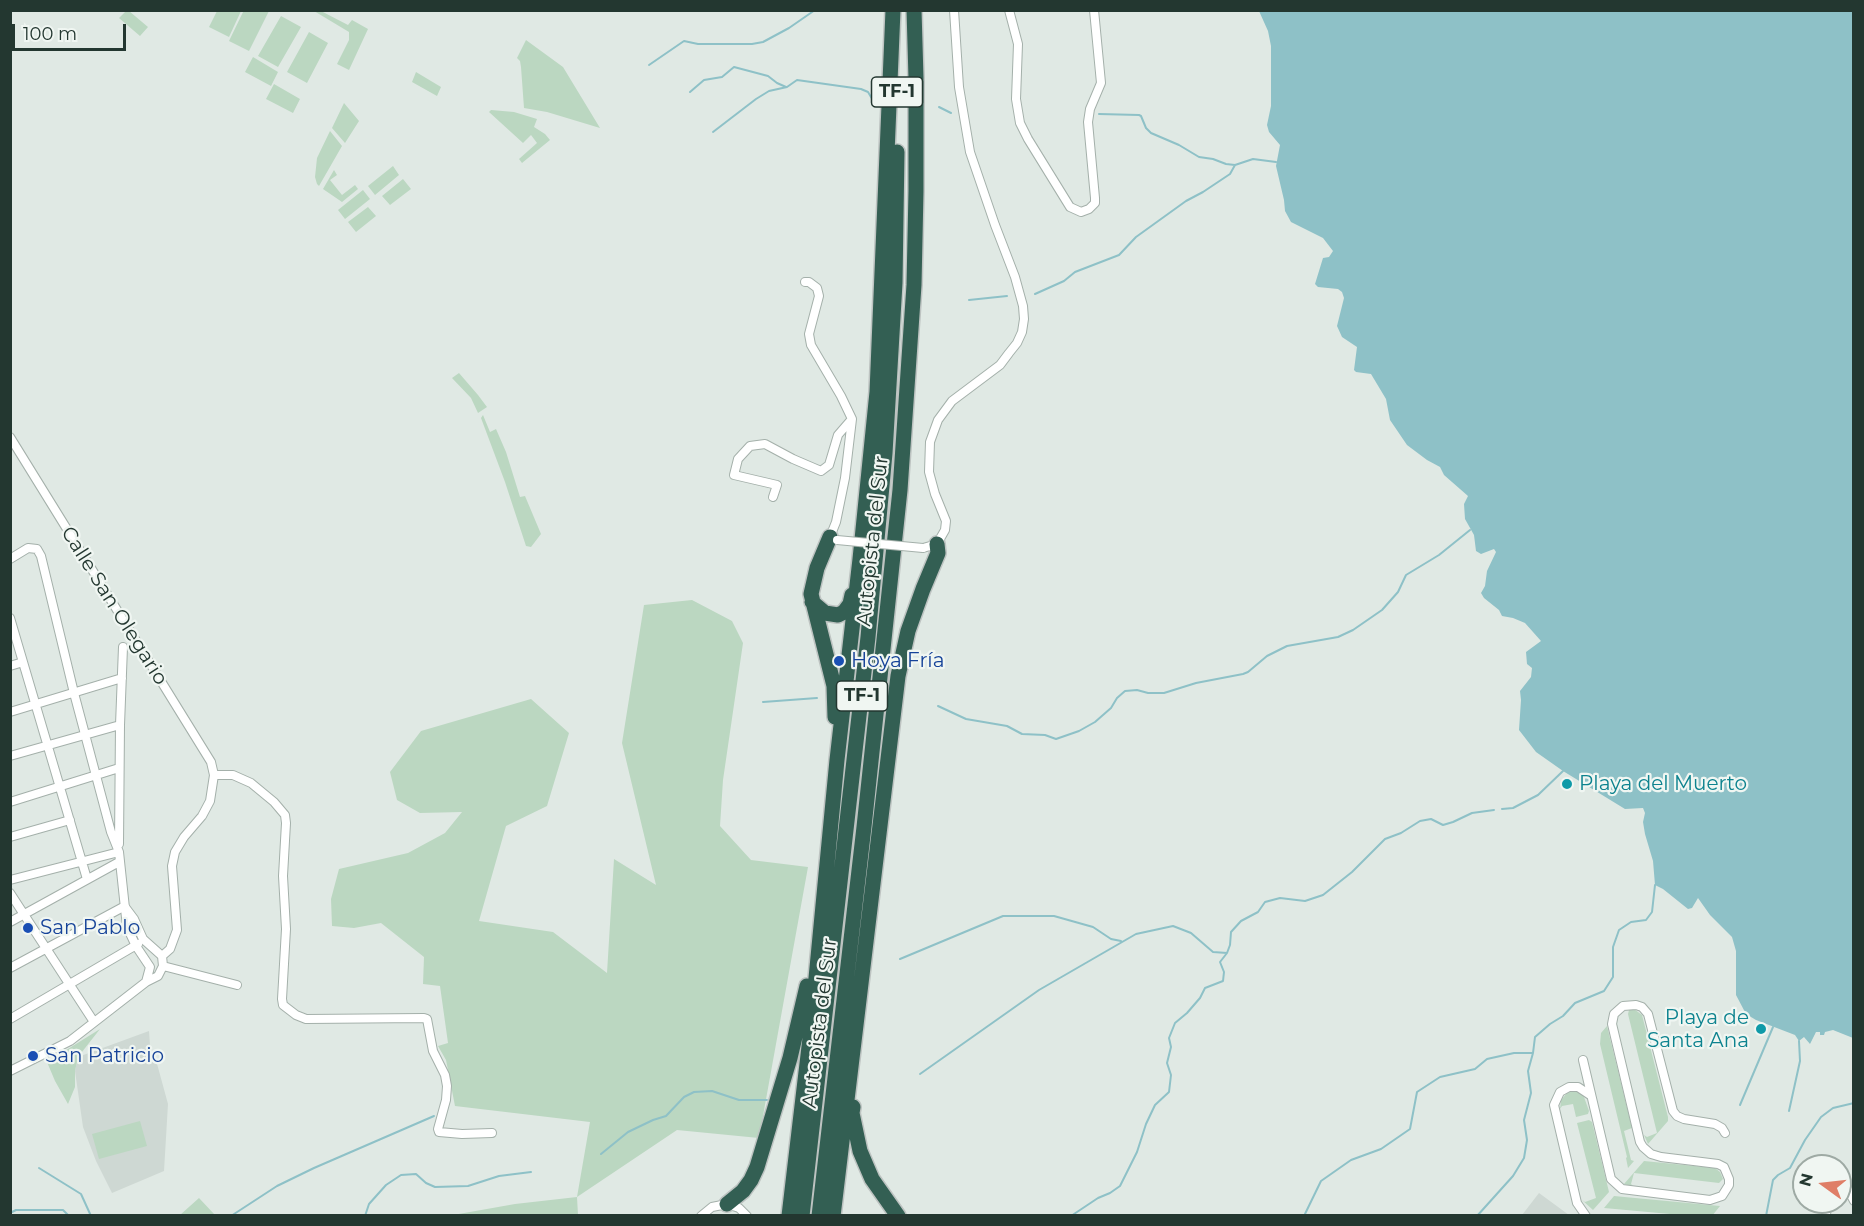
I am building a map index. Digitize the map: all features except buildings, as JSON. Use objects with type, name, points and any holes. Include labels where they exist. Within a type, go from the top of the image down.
[{"type":"highway","points":[[789,1215],[877,392],[894,10]]},
{"type":"highway","name":"Autopista del Sur","points":[[802,1215],[868,637],[885,453],[896,261],[897,92],[894,10]]},
{"type":"highway","name":"Autopista del Sur","points":[[819,1215],[864,826],[900,490],[909,379],[916,191],[914,10]]},
{"type":"highway","points":[[834,539],[814,578],[811,594],[834,686],[837,760]]},
{"type":"highway","points":[[834,1215],[898,676],[915,611],[938,553],[930,546]]},
{"type":"highway","points":[[812,602],[818,609],[830,615],[844,612],[852,598],[854,573],[860,559]]},
{"type":"highway","points":[[864,826],[865,942]]},
{"type":"highway","points":[[727,1204],[752,1180],[758,1167],[790,1058],[821,928]]},
{"type":"highway","points":[[856,1029],[852,1113],[860,1151],[872,1179],[898,1215]]},
{"type":"street","points":[[805,282],[818,288],[819,297],[809,334],[811,345],[842,396],[852,419],[845,478],[834,539],[930,546],[945,530],[946,521],[929,472],[933,431],[952,401],[1000,365],[1009,354],[1022,332],[1024,319],[1023,306],[1015,278],[970,152],[959,87],[954,10]]},
{"type":"street","points":[[1009,10],[1018,44],[1016,99],[1020,123],[1070,207],[1081,212],[1089,209],[1095,203],[1088,122],[1101,83],[1094,10]]},
{"type":"street","points":[[773,497],[777,484],[734,475],[738,459],[750,446],[765,444],[821,471],[829,465],[838,435],[852,419]]},
{"type":"street","name":"Calle San Olegario","points":[[10,437],[211,762],[214,775]]},
{"type":"street","points":[[10,559],[28,548],[37,549],[41,556],[85,735],[119,852],[10,880]]},
{"type":"street","points":[[10,618],[87,879]]},
{"type":"street","name":"Calle San Olegario","points":[[123,647],[118,815],[119,862],[127,927],[150,967]]},
{"type":"street","points":[[10,666],[23,663]]},
{"type":"street","points":[[10,712],[122,678]]},
{"type":"street","points":[[10,756],[120,724]]},
{"type":"street","points":[[10,802],[119,768]]},
{"type":"street","points":[[162,956],[170,949],[177,930],[172,866],[176,852],[210,801],[214,775],[233,775],[251,783],[274,802],[285,815],[283,876],[286,929],[283,1005],[306,1019],[427,1019],[433,1051],[445,1074],[447,1086],[439,1132],[492,1133]]},
{"type":"street","points":[[107,817],[118,815]]},
{"type":"street","points":[[10,837],[70,820]]},
{"type":"street","points":[[10,922],[119,862]]},
{"type":"street","points":[[10,893],[94,1022]]},
{"type":"street","points":[[10,968],[125,906],[143,939],[162,956],[162,968],[158,976],[146,982],[70,1041],[10,1071]]},
{"type":"street","points":[[10,1019],[136,946],[143,939]]},
{"type":"street","points":[[146,982],[150,967],[154,970],[162,968],[237,985]]},
{"type":"street","points":[[1583,1060],[1611,1179],[1617,1186],[1627,1191],[1710,1200],[1717,1199],[1726,1191],[1729,1179],[1727,1172],[1718,1164],[1656,1156],[1647,1151],[1641,1142],[1612,1024],[1614,1014],[1619,1008],[1636,1005],[1646,1011],[1650,1018],[1673,1111],[1684,1119],[1714,1124],[1722,1128],[1725,1133]]},
{"type":"street","points":[[1586,1215],[1577,1203],[1554,1106],[1560,1092],[1569,1087],[1578,1087],[1590,1095]]},
{"type":"street","points":[[701,1215],[712,1207],[727,1204],[739,1208],[747,1215]]},
{"type":"shaded area","points":[[149,1031],[150,1045],[168,1104],[164,1171],[112,1193],[83,1127],[75,1071],[78,1057]]},
{"type":"shaded area","points":[[1539,1193],[1569,1215],[1522,1215]]},
{"type":"green space","points":[[244,10],[269,11],[249,51],[229,41]]},
{"type":"green space","points":[[126,11],[148,27],[140,36],[119,18]]},
{"type":"green space","points":[[217,11],[241,11],[229,37],[209,27]]},
{"type":"green space","points":[[314,11],[321,11],[348,25],[352,20],[368,29],[349,70],[337,64],[349,40],[349,32]]},
{"type":"green space","points":[[281,16],[301,27],[278,67],[258,56]]},
{"type":"green space","points":[[309,32],[328,43],[307,83],[287,72]]},
{"type":"green space","points":[[526,40],[563,67],[600,128],[547,112],[524,108],[521,67],[517,58]]},
{"type":"green space","points":[[253,57],[278,72],[271,86],[245,72]]},
{"type":"green space","points":[[416,72],[441,87],[437,96],[412,82]]},
{"type":"green space","points":[[274,84],[300,99],[293,113],[266,99]]},
{"type":"green space","points":[[344,103],[359,121],[345,143],[332,128]]},
{"type":"green space","points":[[491,110],[514,112],[537,119],[534,127],[550,140],[522,163],[519,159],[537,143],[531,135],[523,143],[489,112]]},
{"type":"green space","points":[[330,131],[342,146],[319,186],[315,177],[317,158]]},
{"type":"green space","points":[[393,166],[399,175],[375,195],[368,186]]},
{"type":"green space","points":[[334,170],[337,175],[330,180],[342,195],[355,185],[358,189],[342,202],[323,189]]},
{"type":"green space","points":[[403,179],[411,189],[390,205],[382,196]]},
{"type":"green space","points":[[363,190],[370,199],[345,219],[338,210]]},
{"type":"green space","points":[[368,207],[376,216],[356,232],[348,222]]},
{"type":"green space","points":[[459,373],[487,407],[478,413],[471,398],[452,378]]},
{"type":"green space","points":[[483,415],[490,432],[496,429],[520,497],[525,496],[541,534],[531,547],[526,546],[481,418]]},
{"type":"green space","points":[[692,600],[732,621],[743,643],[723,780],[720,826],[751,860],[808,867],[759,1138],[677,1130],[577,1197],[590,1122],[455,1106],[446,1060],[438,1046],[448,1043],[440,986],[423,984],[424,957],[381,923],[354,928],[332,926],[331,899],[339,869],[408,853],[445,833],[462,812],[420,813],[397,800],[390,772],[421,731],[531,699],[569,733],[547,806],[506,826],[479,921],[553,932],[607,973],[614,859],[656,885],[622,743],[644,605]]},
{"type":"green space","points":[[1634,1009],[1642,1015],[1668,1117],[1668,1121],[1648,1144],[1644,1135],[1647,1137],[1657,1133],[1628,1014],[1629,1010]]},
{"type":"green space","points":[[1607,1026],[1632,1128],[1624,1131],[1631,1160],[1634,1161],[1628,1168],[1600,1044],[1601,1033]]},
{"type":"green space","points":[[100,1029],[78,1057],[75,1087],[68,1104],[47,1062]]},
{"type":"green space","points":[[1572,1091],[1581,1093],[1584,1097],[1588,1114],[1576,1117],[1573,1104],[1562,1106],[1560,1109],[1561,1100]]},
{"type":"green space","points":[[1589,1120],[1592,1122],[1609,1192],[1593,1210],[1582,1200],[1585,1202],[1596,1198],[1577,1123]]},
{"type":"green space","points":[[140,1121],[147,1146],[99,1159],[92,1134]]},
{"type":"green space","points":[[1644,1161],[1715,1168],[1723,1179],[1719,1183],[1634,1173],[1631,1184],[1634,1187],[1624,1184]]},
{"type":"green space","points":[[1614,1196],[1720,1206],[1712,1216],[1604,1208]]},
{"type":"green space","points":[[577,1197],[578,1215],[453,1215],[515,1204]]},
{"type":"green space","points":[[199,1198],[215,1215],[180,1215]]},
{"type":"water","points":[[1259,11],[1853,11],[1853,1038],[1833,1030],[1825,1032],[1824,1035],[1816,1032],[1810,1044],[1804,1037],[1799,1041],[1795,1035],[1746,1014],[1736,995],[1736,951],[1732,937],[1710,915],[1698,898],[1692,908],[1688,909],[1655,885],[1653,861],[1643,822],[1645,813],[1643,808],[1625,809],[1563,771],[1536,752],[1519,730],[1520,691],[1531,677],[1532,668],[1527,664],[1526,652],[1541,641],[1525,623],[1502,616],[1499,610],[1484,598],[1481,593],[1485,586],[1487,571],[1496,552],[1494,549],[1481,554],[1476,551],[1474,535],[1465,519],[1464,504],[1468,496],[1444,475],[1440,467],[1407,445],[1390,420],[1386,399],[1371,374],[1354,370],[1357,347],[1342,337],[1337,326],[1344,298],[1342,292],[1338,289],[1318,287],[1315,284],[1323,258],[1329,257],[1333,251],[1323,238],[1291,222],[1285,211],[1276,166],[1280,145],[1269,132],[1267,125],[1271,106],[1271,46],[1268,31]]},
{"type":"waterway","points":[[649,65],[684,41],[698,44],[763,42],[815,10]]},
{"type":"waterway","points":[[690,92],[704,80],[722,77],[734,67],[768,76],[786,87]]},
{"type":"waterway","points":[[713,132],[756,99],[769,91],[787,87],[797,80],[861,89],[868,92],[874,102]]},
{"type":"waterway","points":[[939,107],[951,113]]},
{"type":"waterway","points":[[1099,114],[1139,115],[1151,133],[1199,157],[1235,165],[1253,159],[1276,162]]},
{"type":"waterway","points":[[1035,294],[1064,281],[1075,272],[1119,255],[1136,237],[1186,201],[1230,174],[1235,165]]},
{"type":"waterway","points":[[969,300],[1007,296]]},
{"type":"waterway","points":[[938,706],[966,719],[1007,726],[1022,734],[1045,735],[1056,739],[1079,731],[1095,722],[1125,691],[1164,693],[1196,683],[1243,674],[1267,656],[1287,646],[1338,637],[1353,630],[1382,610],[1398,592],[1406,575],[1439,555],[1470,530]]},
{"type":"waterway","points":[[763,702],[817,698]]},
{"type":"waterway","points":[[1502,809],[1513,808],[1538,795],[1563,771]]},
{"type":"waterway","points":[[920,1074],[1039,990],[1136,934],[1173,926],[1191,933],[1213,952],[1227,953],[1231,932],[1241,921],[1258,912],[1265,902],[1280,898],[1305,901],[1323,895],[1352,872],[1385,839],[1401,833],[1420,821],[1431,819],[1443,825],[1472,813],[1494,810]]},
{"type":"waterway","points":[[1477,1216],[1513,1176],[1524,1158],[1527,1140],[1524,1120],[1531,1093],[1528,1071],[1535,1037],[1563,1016],[1575,1003],[1604,991],[1613,977],[1613,947],[1619,930],[1631,922],[1646,920],[1652,912],[1655,885]]},
{"type":"waterway","points":[[900,959],[1003,916],[1054,916],[1093,927],[1111,939],[1121,941]]},
{"type":"waterway","points":[[1071,1216],[1120,1186],[1137,1152],[1155,1105],[1169,1092],[1171,1075],[1167,1063],[1171,1047],[1169,1038],[1175,1023],[1200,998],[1205,988],[1223,981],[1224,972],[1220,962],[1227,953]]},
{"type":"waterway","points":[[1740,1105],[1773,1027]]},
{"type":"waterway","points":[[1789,1111],[1800,1061],[1799,1041]]},
{"type":"waterway","points":[[1304,1216],[1321,1181],[1351,1160],[1381,1149],[1410,1129],[1417,1092],[1440,1077],[1475,1069],[1487,1059],[1514,1053],[1533,1053]]},
{"type":"waterway","points":[[601,1154],[628,1132],[666,1116],[684,1097],[694,1092],[712,1091],[739,1100],[767,1100]]},
{"type":"waterway","points":[[1766,1216],[1773,1180],[1790,1168],[1821,1117],[1833,1108],[1854,1103]]},
{"type":"waterway","points":[[231,1216],[277,1186],[434,1116]]},
{"type":"waterway","points":[[39,1168],[81,1194],[91,1216]]},
{"type":"waterway","points":[[365,1216],[369,1204],[386,1185],[401,1175],[416,1174],[435,1187],[468,1186],[499,1176],[531,1172]]},
{"type":"waterway","points":[[10,1213],[16,1210],[63,1210],[69,1216]]},
{"type":"place","name":"Hoya Fría","points":[[839,661]]},
{"type":"place","name":"Playa del Muerto","points":[[1567,784]]},
{"type":"place","name":"San Pablo","points":[[28,928]]},
{"type":"place","name":"Playa de Santa Ana","points":[[1761,1029]]},
{"type":"place","name":"San Patricio","points":[[33,1056]]}]
